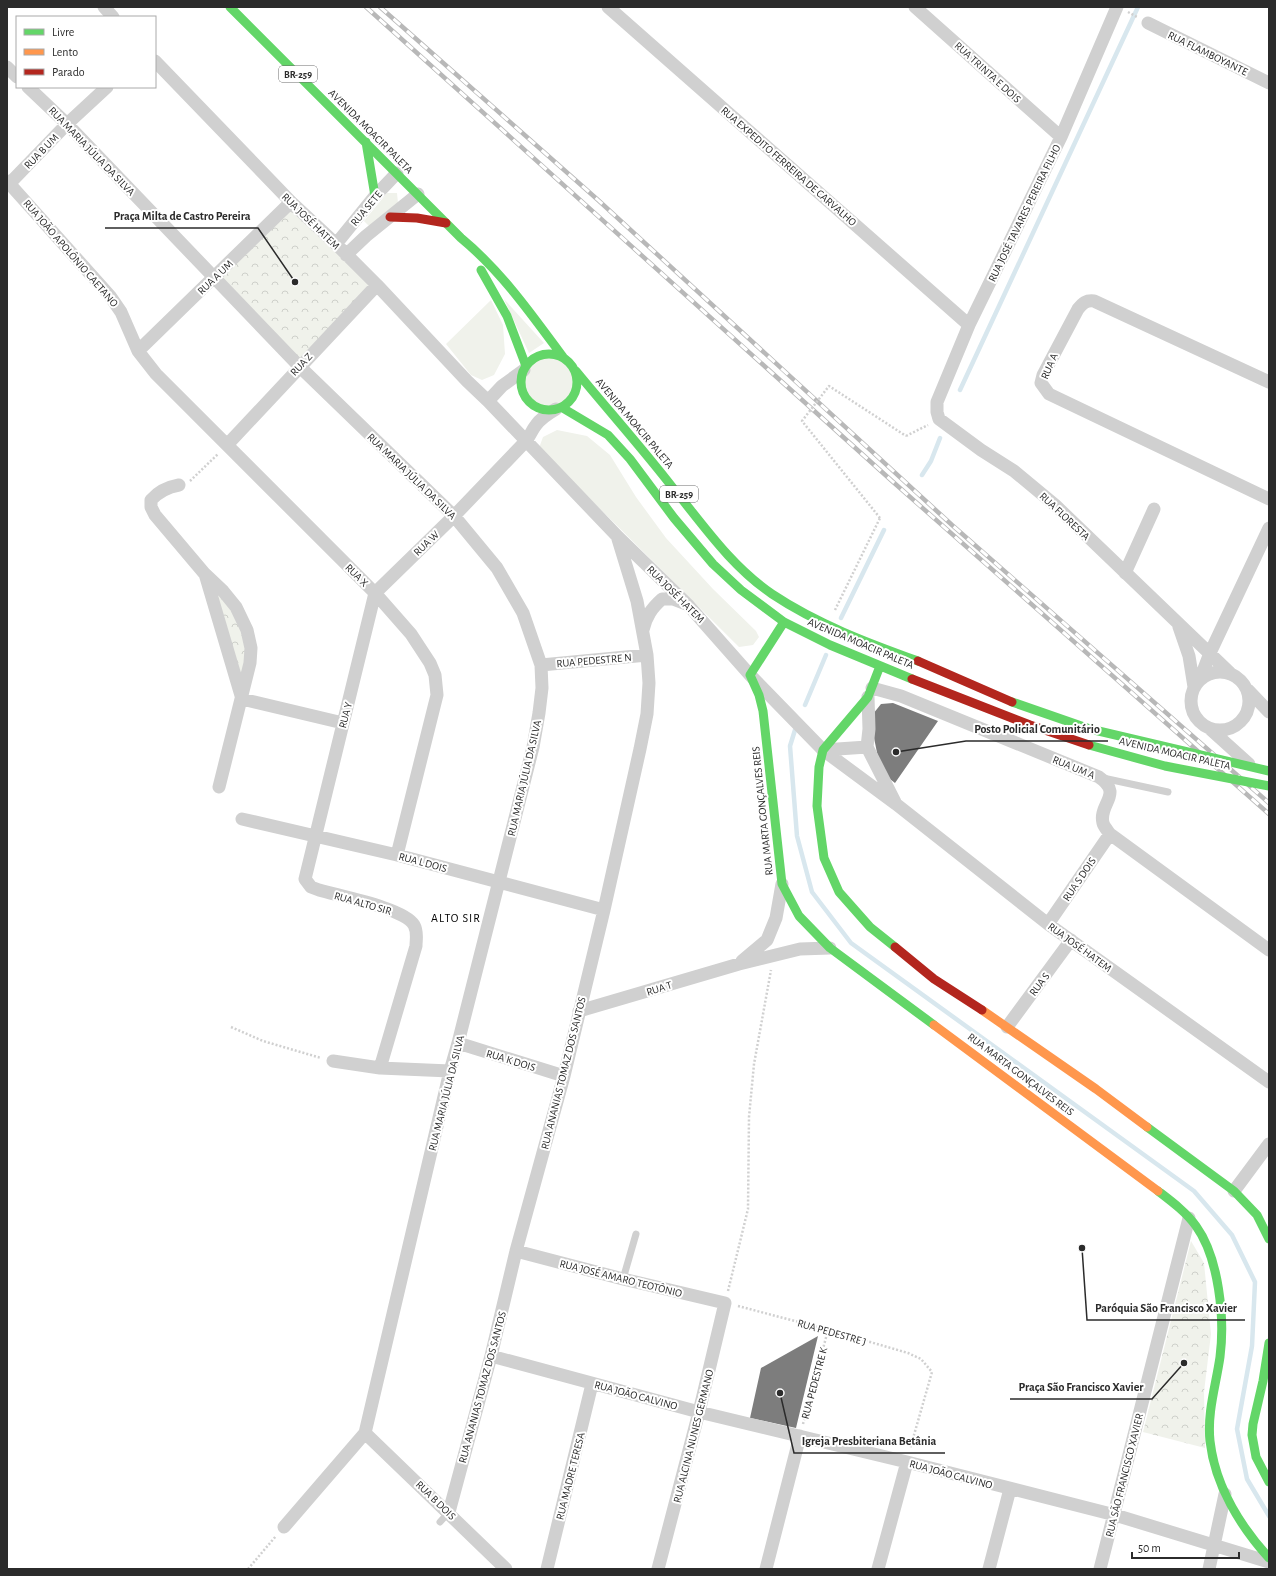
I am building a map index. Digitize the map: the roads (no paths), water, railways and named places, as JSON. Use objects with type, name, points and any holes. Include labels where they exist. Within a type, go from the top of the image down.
[{"type":"main road","name":"AVENIDA MOACIR PALETA","points":[[230,7],[461,238],[486,259],[506,282],[563,357],[570,363],[674,488],[715,542],[753,579],[792,607],[857,639],[918,661],[1013,702],[1090,729],[1269,771]]},
{"type":"main road","points":[[366,142],[375,196]]},
{"type":"main road","points":[[390,217],[416,218],[446,223]]},
{"type":"main road","name":"AVENIDA MOACIR PALETA","points":[[461,238],[500,300],[516,337],[525,368],[521,378],[522,388],[525,396],[531,403],[538,408],[547,410],[558,408],[568,403],[577,388],[578,380],[576,371]]},
{"type":"main road","points":[[507,316],[512,356]]},
{"type":"main road","points":[[525,368],[538,356],[555,354],[563,357]]},
{"type":"main road","points":[[505,383],[510,367]]},
{"type":"main road","name":"AVENIDA MOACIR PALETA","points":[[558,408],[608,435],[630,459],[674,518],[713,564],[741,590],[784,622],[830,645],[912,679],[1038,728],[1082,743],[1150,762],[1269,786]]},
{"type":"main road","points":[[750,675],[777,636],[784,622]]},
{"type":"main road","points":[[880,666],[870,693],[822,750],[817,780],[817,806],[824,858],[839,892],[870,927],[934,979],[1096,1089],[1234,1191],[1257,1215],[1269,1239]]},
{"type":"main road","name":"RUA MARTA GONÇALVES REIS","points":[[750,675],[759,695],[763,711],[782,884],[799,916],[830,948],[1168,1198],[1197,1227],[1213,1264],[1219,1298],[1221,1323],[1221,1347],[1209,1424],[1210,1447],[1226,1494],[1242,1524],[1269,1558]]},
{"type":"main road","points":[[1269,1343],[1262,1384],[1253,1419],[1252,1445],[1262,1471],[1269,1482]]},
{"type":"street","points":[[104,7],[112,16]]},
{"type":"street","name":"RUA EXPEDITO FERREIRA DE CARVALHO","points":[[608,7],[970,325]]},
{"type":"street","name":"RUA TRINTA E DOIS","points":[[915,7],[1061,137]]},
{"type":"street","name":"RUA JOSÉ TAVARES PEREIRA FILHO","points":[[939,419],[937,402],[970,325],[1123,10]]},
{"type":"street","name":"RUA FLAMBOYANTE","points":[[1144,21],[1269,83]]},
{"type":"street","name":"RUA JOSÉ HATEM","points":[[156,62],[291,202],[377,285],[467,381],[618,537],[689,606],[750,675],[822,750],[896,804],[1048,924],[1269,1082]]},
{"type":"street","points":[[7,67],[16,76]]},
{"type":"street","name":"RUA MARIA JÚLIA DA SILVA","points":[[29,88],[67,124],[299,366],[454,516],[497,568],[523,613],[541,665],[542,688],[533,747],[450,1071],[365,1433],[284,1527]]},
{"type":"street","name":"RUA B UM","points":[[8,182],[106,88]]},
{"type":"street","name":"RUA SETE","points":[[336,244],[375,196],[397,173]]},
{"type":"street","name":"RUA JOÃO APOLÔNIO CAETANO","points":[[8,182],[110,296],[121,312],[138,351]]},
{"type":"street","name":"RUA SETE","points":[[346,255],[366,236],[418,194]]},
{"type":"street","name":"RUA A UM","points":[[138,351],[291,202]]},
{"type":"street","name":"RUA Z","points":[[227,445],[299,366],[377,285]]},
{"type":"street","name":"RUA A","points":[[1269,382],[1094,301],[1089,301],[1082,303],[1078,309],[1043,375],[1041,382],[1044,389],[1049,394],[1269,499]]},
{"type":"street","name":"RUA X","points":[[138,351],[156,374],[375,593],[411,634],[425,654],[435,675],[437,695],[397,855]]},
{"type":"street","name":"RUA JOSÉ HATEM","points":[[488,401],[505,383],[525,368]]},
{"type":"street","name":"RUA JOSÉ HATEM","points":[[467,381],[483,388],[505,383]]},
{"type":"street","points":[[526,441],[541,419],[558,408]]},
{"type":"street","name":"RUA FLORESTA","points":[[939,419],[981,450],[1014,471],[1055,505],[1179,625],[1230,673],[1240,680],[1269,712]]},
{"type":"street","name":"RUA W","points":[[375,593],[454,516],[526,441]]},
{"type":"street","points":[[179,485],[157,493],[151,500],[151,507],[155,515],[204,574],[223,591],[236,607],[247,630],[251,648],[250,663],[242,699],[219,787]]},
{"type":"street","points":[[1125,573],[1154,509]]},
{"type":"street","points":[[1210,653],[1269,528]]},
{"type":"street","name":"RUA ANANIAS TOMAZ DOS SANTOS","points":[[449,1512],[491,1356],[516,1251],[564,1076],[604,910],[646,721],[649,684],[647,655],[637,601],[618,537]]},
{"type":"street","points":[[204,574],[242,699]]},
{"type":"street","name":"RUA Y","points":[[315,836],[375,593]]},
{"type":"street","name":"RUA ANANIAS TOMAZ DOS SANTOS","points":[[643,630],[645,620],[652,608],[662,599],[673,599],[689,606]]},
{"type":"street","name":"RUA FLORESTA","points":[[1179,625],[1197,683]]},
{"type":"street","name":"RUA FLORESTA","points":[[1210,653],[1191,696],[1195,715],[1201,722],[1269,781]]},
{"type":"street","name":"RUA PEDESTRE N","points":[[541,665],[647,655]]},
{"type":"street","points":[[1197,683],[1209,674],[1219,672],[1230,673]]},
{"type":"street","points":[[1209,728],[1218,730],[1228,729],[1241,722],[1248,709],[1250,700],[1248,690]]},
{"type":"street","points":[[822,750],[867,748],[870,693]]},
{"type":"street","name":"RUA UM A","points":[[870,693],[901,696],[1099,777],[1108,785],[1110,790],[1103,816],[1103,823],[1110,834]]},
{"type":"street","points":[[242,699],[343,723]]},
{"type":"street","name":"RUA JOSÉ HATEM","points":[[867,748],[896,804]]},
{"type":"street","name":"RUA L DOIS","points":[[242,819],[397,855],[604,910]]},
{"type":"street","points":[[1110,834],[1269,950]]},
{"type":"street","name":"RUA S DOIS","points":[[1048,924],[1110,834]]},
{"type":"street","name":"RUA ALTO SIR","points":[[315,836],[305,879],[311,888],[390,910],[405,917],[413,924],[416,931],[416,946],[380,1068]]},
{"type":"street","name":"RUA T","points":[[739,964],[767,940],[776,918],[782,884]]},
{"type":"street","name":"RUA S","points":[[1006,1027],[1071,940]]},
{"type":"street","name":"RUA T","points":[[579,1012],[739,964],[800,949],[830,948]]},
{"type":"street","name":"RUA K DOIS","points":[[458,1043],[564,1076]]},
{"type":"street","points":[[333,1061],[380,1068],[450,1071]]},
{"type":"street","points":[[1234,1191],[1269,1144]]},
{"type":"street","name":"RUA SÃO FRANCISCO XAVIER","points":[[1100,1569],[1115,1515],[1189,1218]]},
{"type":"street","name":"RUA JOSÉ AMARO TEOTÔNIO","points":[[516,1251],[623,1279],[725,1303]]},
{"type":"street","name":"RUA ALCINA NUNES GERMANO","points":[[658,1569],[699,1412],[725,1303]]},
{"type":"street","name":"RUA JOÃO CALVINO","points":[[491,1356],[699,1412],[907,1462],[1010,1490],[1115,1515],[1215,1547],[1269,1562]]},
{"type":"street","name":"RUA MADRE TERESA","points":[[547,1569],[592,1384]]},
{"type":"street","name":"RUA B DOIS","points":[[365,1433],[449,1512],[506,1569]]},
{"type":"street","points":[[766,1569],[800,1436]]},
{"type":"street","points":[[878,1569],[907,1462]]},
{"type":"street","points":[[989,1569],[1010,1490]]},
{"type":"street","points":[[1210,1569],[1226,1494]]},
{"type":"lane","points":[[1099,777],[1168,792]]},
{"type":"lane","points":[[623,1279],[636,1234]]},
{"type":"lane","points":[[440,1522],[449,1512]]},
{"type":"waterway","points":[[960,390],[1138,7]]},
{"type":"waterway","points":[[922,475],[931,461],[940,438]]},
{"type":"waterway","points":[[841,618],[884,530]]},
{"type":"waterway","points":[[805,705],[826,655]]},
{"type":"waterway","points":[[795,730],[790,746],[797,836],[812,892],[851,943],[1194,1191],[1232,1235],[1255,1282],[1252,1346],[1237,1429],[1247,1479],[1269,1516]]},
{"type":"railway","points":[[366,7],[892,481],[1269,814]]},
{"type":"railway","points":[[380,7],[598,200],[952,525],[1269,803]]},
{"type":"place","name":"Praça Milta de Castro Pereira","points":[[295,282]]},
{"type":"place","name":"Posto Policial Comunitário","points":[[896,752]]},
{"type":"place","name":"Paróquia São Francisco Xavier","points":[[1082,1248]]},
{"type":"place","name":"Praça São Francisco Xavier","points":[[1184,1363]]},
{"type":"place","name":"Igreja Presbiteriana Betânia","points":[[780,1393]]},
{"type":"district","name":"ALTO SIR","points":[[456,918]]}]
